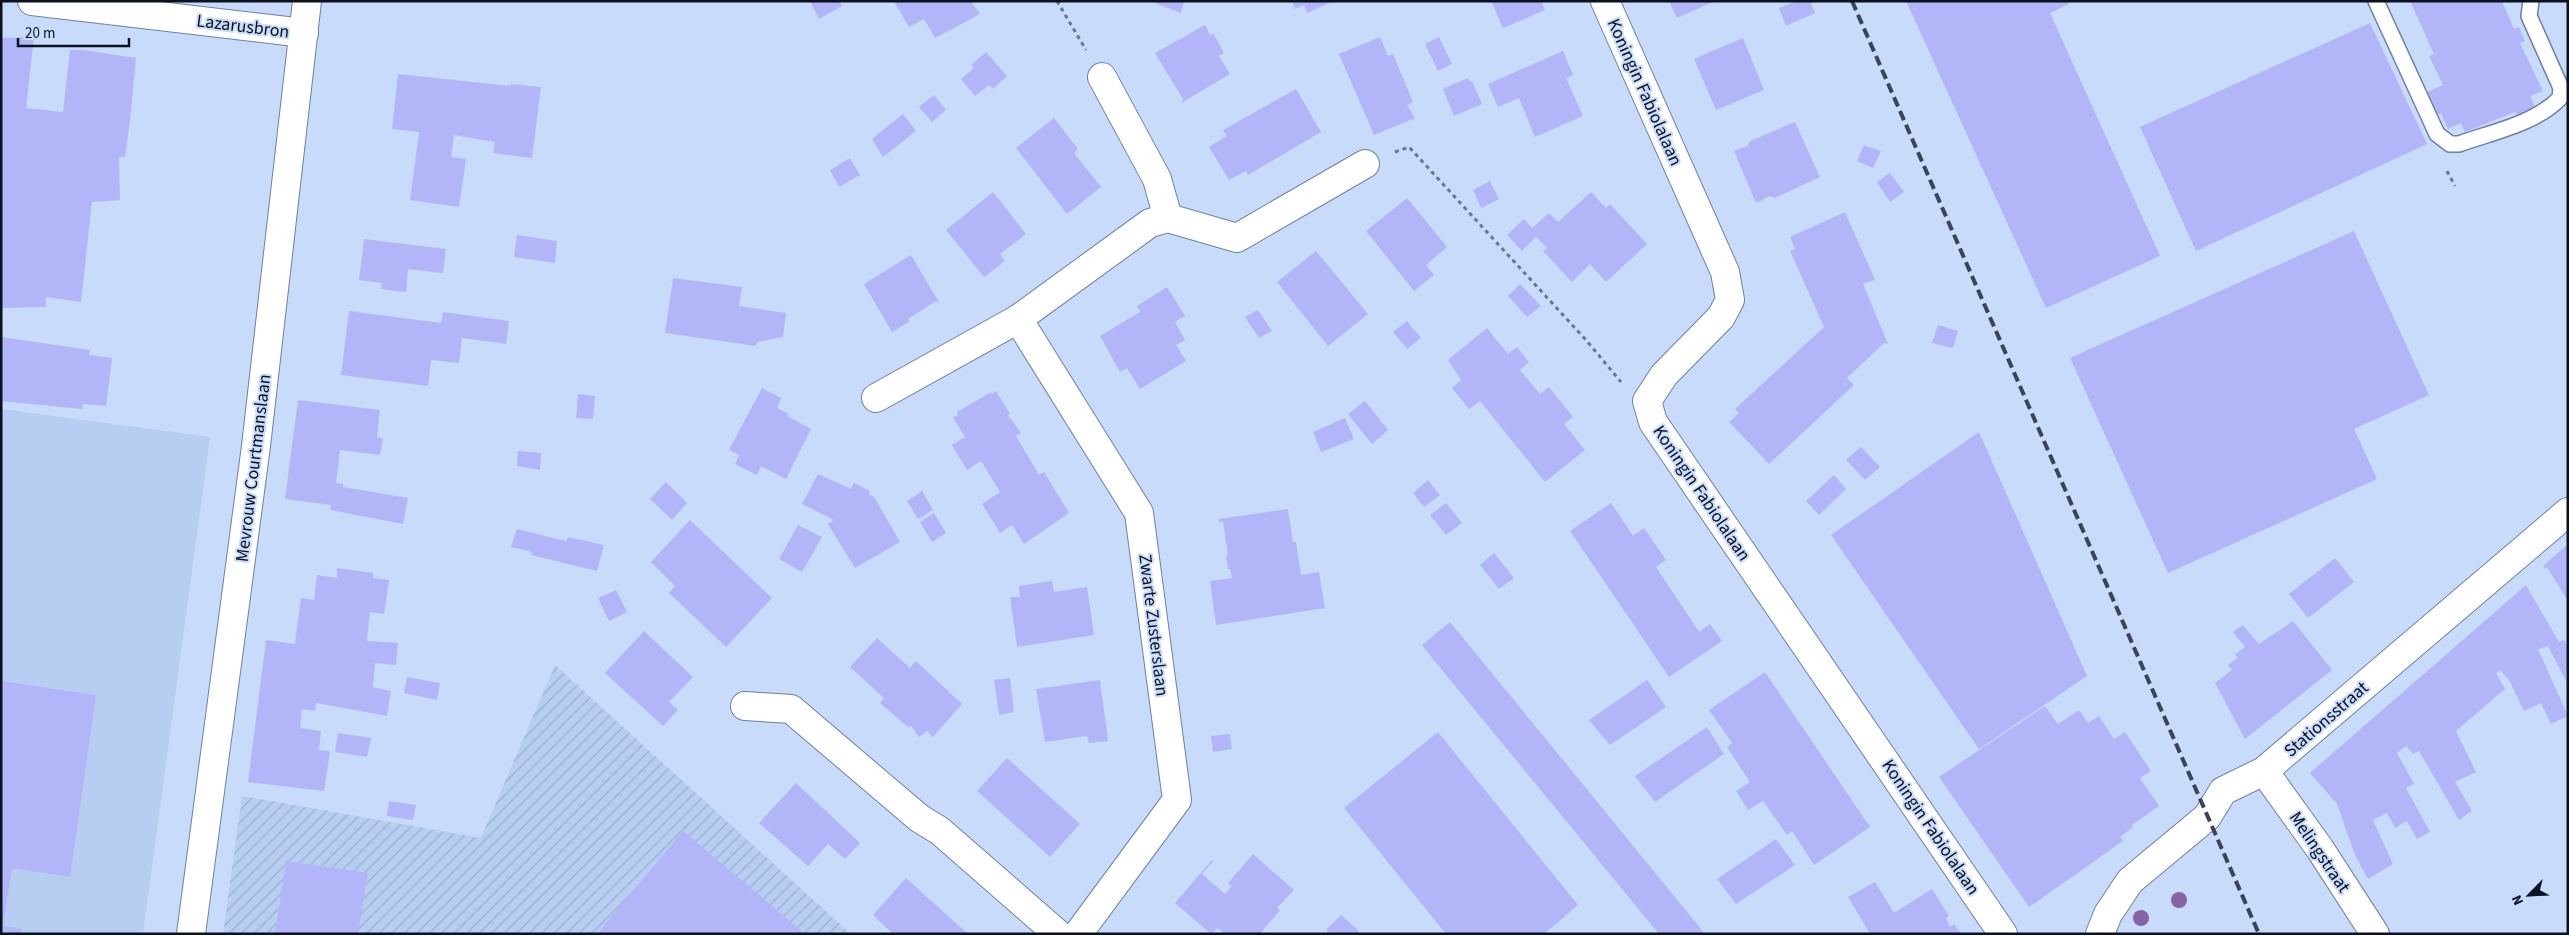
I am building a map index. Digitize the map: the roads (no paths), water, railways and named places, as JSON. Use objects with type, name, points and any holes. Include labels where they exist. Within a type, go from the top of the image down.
[{"type":"street","name":"Lazarusbron","points":[[32,1],[304,33]]},
{"type":"street","name":"Mevrouw Courtmanslaan","points":[[191,934],[256,446],[307,1]]},
{"type":"street","name":"Koningin Fabiolalaan","points":[[1605,1],[1725,272],[1730,300],[1721,317],[1664,375],[1647,401],[1653,422],[2003,934]]},
{"type":"street","points":[[1102,77],[1157,178],[1168,218]]},
{"type":"street","points":[[876,398],[1018,319],[1150,223],[1168,218],[1237,238],[1365,164]]},
{"type":"street","name":"Zwarte Zusterslaan","points":[[1018,319],[1139,513],[1177,800],[1078,934]]},
{"type":"street","name":"Stationsstraat","points":[[2100,934],[2108,914],[2130,881],[2207,817],[2223,791],[2264,771],[2568,512]]},
{"type":"street","points":[[745,706],[791,709],[919,818],[940,831],[1058,934]]},
{"type":"street","name":"Melingstraat","points":[[2264,771],[2320,849],[2374,934]]},
{"type":"lane","points":[[2376,1],[2437,134],[2450,144],[2459,144],[2521,122],[2539,113],[2560,98],[2561,88],[2529,16],[2531,1]]},
{"type":"railway","points":[[1852,1],[2259,934]]}]
